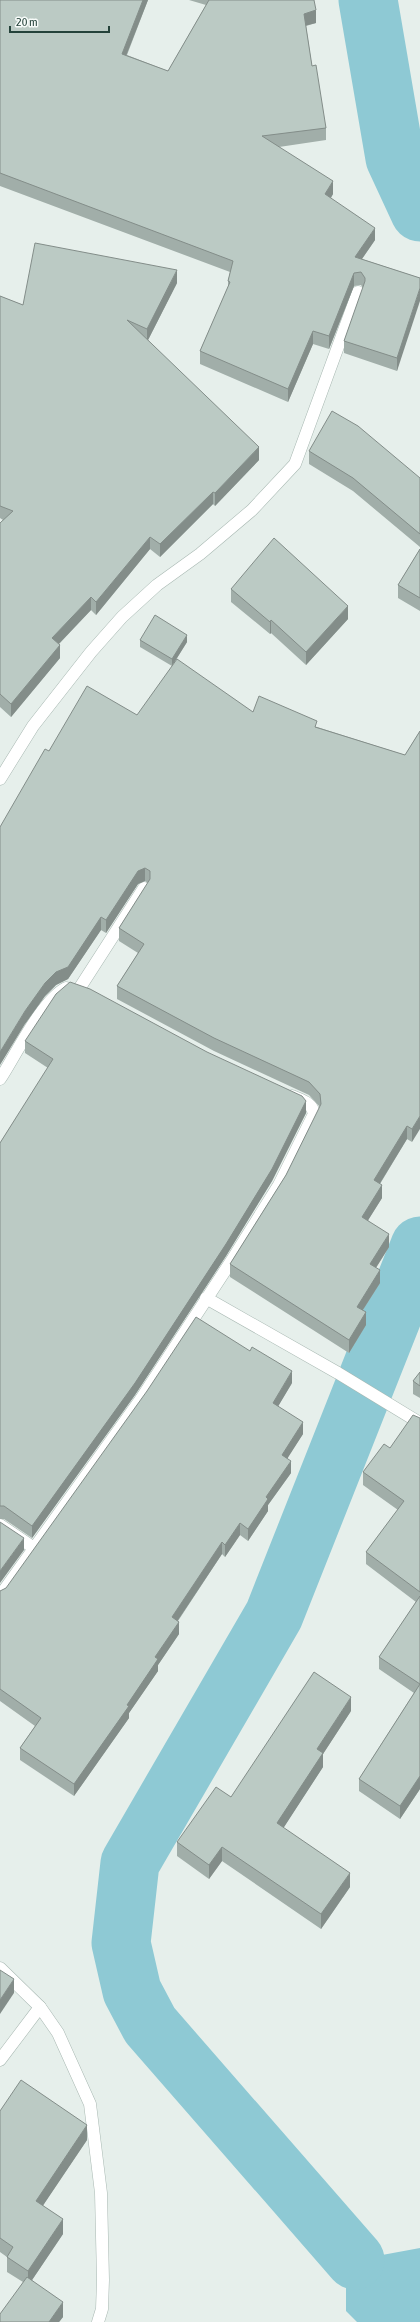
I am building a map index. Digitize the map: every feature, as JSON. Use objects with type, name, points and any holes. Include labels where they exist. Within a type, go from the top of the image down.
[{"type":"street","points":[[0,779],[49,705],[91,652],[122,617],[156,585],[200,554],[252,510],[295,464],[358,292]]},
{"type":"street","points":[[0,1079],[32,1026],[56,994],[68,987],[85,991],[144,888]]},
{"type":"street","points":[[0,1596],[141,1399],[279,1185],[313,1120],[313,1109],[309,1105],[280,1091]]},
{"type":"street","points":[[206,1298],[338,1373],[420,1423]]},
{"type":"street","points":[[0,1525],[34,1548]]},
{"type":"street","points":[[0,1968],[40,2007],[58,2033],[90,2104],[101,2192],[103,2280],[102,2309],[98,2322]]},
{"type":"street","points":[[0,2060],[40,2007]]},
{"type":"water","points":[[420,2248],[420,2322],[357,2322],[346,2311],[346,2287],[355,2260]]},
{"type":"building","points":[[0,0],[143,0],[122,54],[168,71],[209,0],[314,0],[316,10],[304,14],[312,66],[316,65],[326,128],[262,136],[333,181],[325,194],[375,228],[355,257],[420,278],[420,288],[397,358],[344,341],[365,281],[365,278],[361,272],[354,273],[329,336],[313,331],[288,389],[200,351],[230,282],[228,281],[233,261],[0,173]]},
{"type":"building","points":[[35,243],[177,270],[147,329],[127,320],[259,447],[215,493],[213,492],[160,544],[150,537],[96,602],[91,597],[52,638],[60,645],[11,704],[0,694],[0,523],[13,511],[0,506],[0,296],[23,305]]},
{"type":"building","points":[[332,411],[358,426],[420,478],[420,534],[353,478],[309,451]]},
{"type":"building","points":[[274,538],[348,606],[306,652],[271,620],[270,622],[231,589]]},
{"type":"building","points":[[420,549],[420,598],[398,585]]},
{"type":"building","points":[[155,615],[187,635],[172,659],[140,640]]},
{"type":"building","points":[[177,659],[253,712],[259,696],[317,721],[315,727],[405,755],[420,731],[420,1116],[412,1129],[407,1126],[374,1180],[382,1185],[362,1217],[389,1234],[370,1264],[380,1270],[357,1307],[366,1312],[349,1340],[230,1264],[286,1175],[321,1104],[320,1094],[309,1082],[214,1038],[117,986],[144,944],[119,928],[150,879],[150,871],[145,868],[138,871],[106,920],[101,917],[68,967],[56,972],[45,983],[25,1011],[0,1052],[0,827],[45,749],[49,751],[87,686],[137,715]]},
{"type":"building","points":[[70,982],[90,989],[207,1052],[302,1096],[306,1101],[272,1169],[226,1244],[135,1383],[32,1526],[4,1506],[0,1506],[0,1143],[53,1059],[25,1041],[56,994]]},
{"type":"building","points":[[196,1317],[250,1351],[252,1347],[292,1371],[273,1403],[303,1422],[282,1455],[291,1461],[266,1497],[268,1499],[248,1529],[240,1523],[225,1545],[222,1542],[172,1617],[179,1622],[155,1657],[158,1659],[127,1705],[129,1706],[74,1784],[20,1748],[41,1718],[0,1689],[0,1591],[6,1588],[147,1391]]},
{"type":"building","points":[[420,1372],[420,1386],[413,1381]]},
{"type":"building","points":[[413,1415],[420,1418],[420,1592],[366,1552],[404,1501],[363,1472],[384,1444],[390,1448]]},
{"type":"building","points":[[0,1522],[24,1538],[0,1571]]},
{"type":"building","points":[[420,1596],[420,1684],[379,1657]]},
{"type":"building","points":[[314,1672],[351,1697],[317,1749],[323,1753],[277,1823],[350,1873],[321,1914],[222,1847],[209,1865],[177,1842],[216,1787],[231,1797]]},
{"type":"building","points":[[420,1684],[420,1776],[400,1806],[359,1779]]},
{"type":"building","points":[[0,1970],[14,1979],[0,2000]]},
{"type":"building","points":[[21,2080],[87,2125],[36,2201],[63,2219],[28,2271],[7,2257],[13,2247],[0,2238],[0,2111]]},
{"type":"building","points":[[27,2277],[63,2302],[49,2322],[0,2322],[0,2314]]},
{"type":"waterway","points":[[368,0],[395,158],[420,212]]},
{"type":"waterway","points":[[355,2260],[150,2025],[132,1991],[121,1943],[130,1863],[274,1615],[420,1246]]}]
